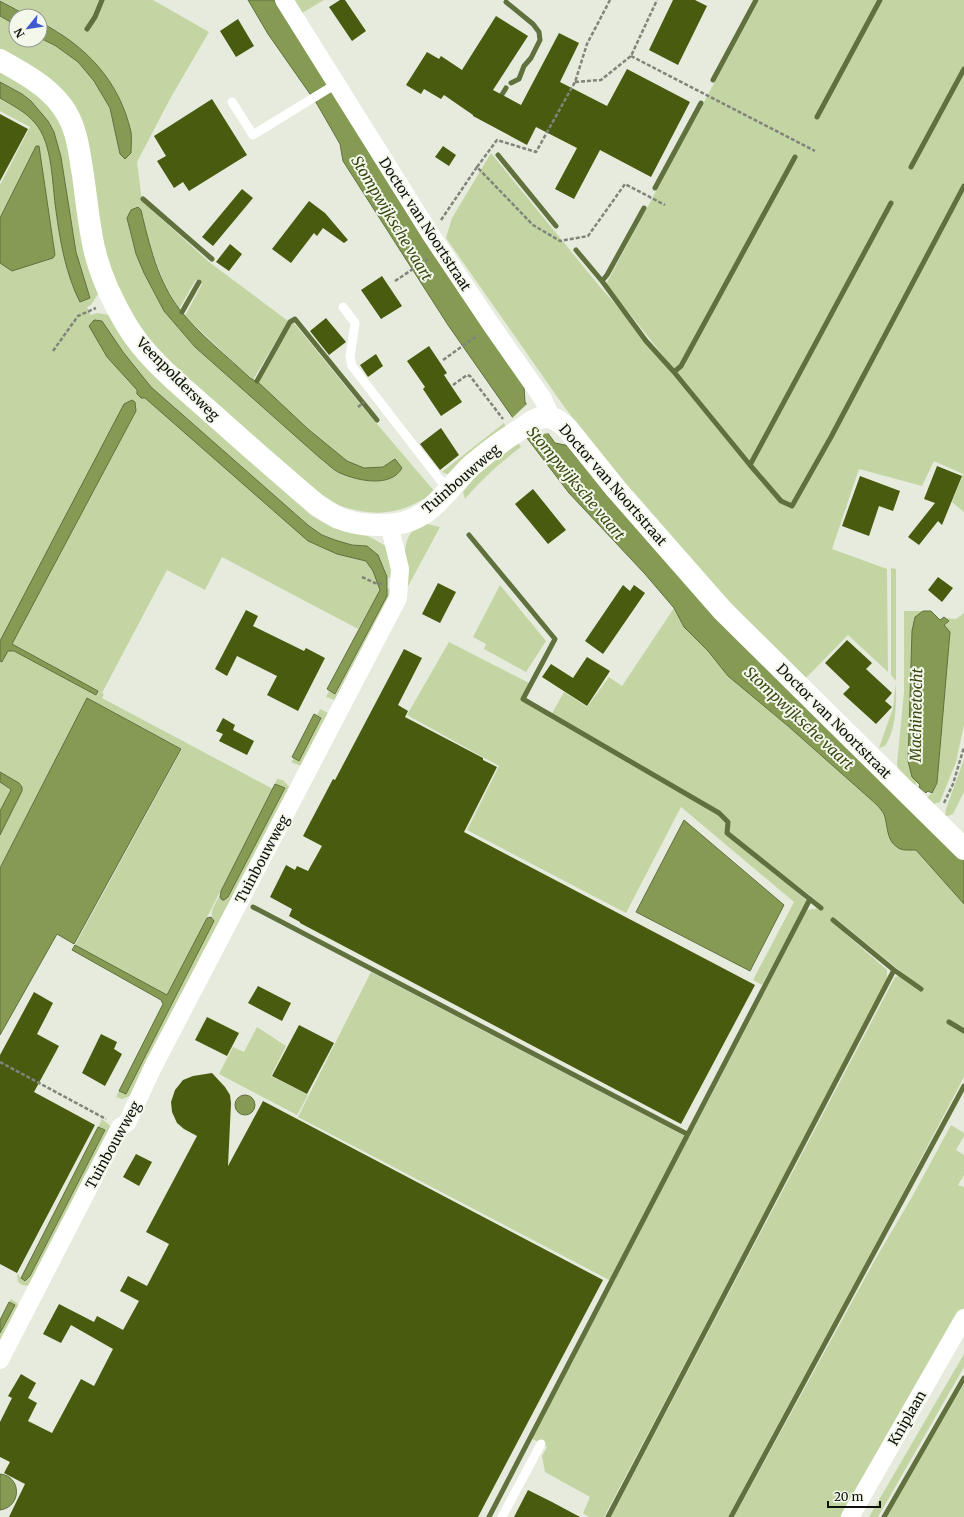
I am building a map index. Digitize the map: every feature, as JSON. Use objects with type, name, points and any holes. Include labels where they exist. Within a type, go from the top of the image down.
[{"type":"street","name":"Doctor van Noortstraat","points":[[284,0],[333,86],[492,326],[543,399],[546,418],[558,421],[567,428],[616,489],[723,611],[964,850]]},
{"type":"street","name":"Veenpoldersweg","points":[[0,60],[35,80],[50,92],[63,107],[72,123],[78,142],[92,239],[100,270],[113,301],[127,326],[144,349],[181,386],[316,504],[340,519],[368,525],[389,524]]},
{"type":"street","name":"Tuinbouwweg","points":[[0,1360],[120,1127],[127,1123],[153,1067],[398,598],[400,569],[389,524],[406,522],[423,514],[449,491],[472,465],[515,433],[546,418]]},
{"type":"street","name":"Kniplaan","points":[[850,1517],[964,1318]]},
{"type":"lane","points":[[232,102],[253,135],[333,86]]},
{"type":"lane","points":[[343,307],[354,323],[350,358],[352,366],[449,491]]},
{"type":"lane","points":[[502,1517],[541,1444]]},
{"type":"path","points":[[431,235],[497,140],[536,152],[575,82],[587,44],[610,0]]},
{"type":"path","points":[[575,82],[601,80],[631,56],[657,0]]},
{"type":"path","points":[[631,56],[815,151]]},
{"type":"path","points":[[478,167],[534,225],[560,241],[588,236],[625,184],[664,205]]},
{"type":"path","points":[[395,281],[430,258]]},
{"type":"path","points":[[53,352],[78,316],[113,301]]},
{"type":"path","points":[[443,360],[479,335]]},
{"type":"path","points":[[453,385],[467,375],[470,376],[515,433]]},
{"type":"path","points":[[362,577],[375,583]]},
{"type":"path","points":[[937,823],[939,812],[953,784],[964,747]]},
{"type":"path","points":[[0,1062],[120,1127]]},
{"type":"shaded area","points":[[0,0],[153,0],[209,32],[171,97],[137,162],[142,201],[209,262],[288,321],[253,380],[185,316],[202,284],[200,279],[195,281],[179,309],[165,285],[150,246],[141,210],[129,229],[136,254],[144,273],[164,311],[195,347],[320,458],[339,473],[383,467],[364,468],[341,456],[310,432],[259,383],[290,325],[294,323],[360,404],[435,492],[409,506],[384,512],[358,511],[330,502],[172,366],[146,337],[124,303],[109,266],[65,93],[48,77],[0,50],[0,16],[8,20],[8,48],[48,48],[48,42],[78,62],[94,81],[110,108],[120,154],[131,153],[131,133],[123,108],[113,86],[59,32],[48,26],[48,8],[14,8]]},
{"type":"shaded area","points":[[294,0],[324,0],[302,13]]},
{"type":"shaded area","points":[[759,0],[964,0],[964,512],[952,502],[963,474],[934,461],[922,486],[859,469],[832,549],[887,569],[888,672],[848,635],[805,679],[653,523],[563,405],[446,238],[452,218],[491,153],[600,287],[672,367],[606,284]]},
{"type":"shaded area","points":[[0,71],[34,91],[45,102],[65,134],[98,294],[91,305],[87,307],[91,315],[97,313],[109,315],[210,425],[312,516],[333,528],[368,536],[384,545],[390,552],[395,579],[387,577],[378,555],[367,546],[352,545],[335,540],[322,535],[309,526],[151,387],[123,352],[102,321],[137,391],[137,394],[141,398],[145,398],[337,554],[366,560],[373,571],[381,590],[358,629],[222,557],[205,590],[167,570],[102,693],[104,694],[102,698],[273,789],[167,995],[75,945],[182,749],[87,698],[0,868],[0,835],[22,791],[22,787],[19,783],[0,772],[0,661],[3,662],[8,651],[14,651],[97,695],[98,691],[12,644],[136,411],[135,402],[0,641],[0,185],[30,127],[0,111],[0,98],[27,115],[35,123],[46,142],[53,178],[56,214],[67,264],[76,294],[85,285],[76,252],[61,157],[54,132],[48,121],[31,101],[22,94],[0,82]]},
{"type":"shaded area","points":[[504,423],[506,427],[453,476],[442,472]]},
{"type":"shaded area","points":[[517,441],[521,447],[478,485],[465,499],[463,492],[475,477]]},
{"type":"shaded area","points":[[427,524],[440,527],[405,592],[404,561],[408,538],[414,530]]},
{"type":"shaded area","points":[[891,568],[896,569],[896,681],[891,675]]},
{"type":"shaded area","points":[[500,585],[546,641],[526,672],[484,649],[486,644],[473,637]]},
{"type":"shaded area","points":[[387,588],[393,590],[335,700],[326,697],[329,691],[336,694],[387,596]]},
{"type":"shaded area","points":[[674,608],[684,627],[708,651],[728,676],[788,726],[876,804],[884,814],[889,836],[893,844],[901,849],[916,850],[964,904],[964,1077],[728,1517],[611,1517],[895,977],[900,976],[922,992],[924,990],[835,918],[832,922],[887,970],[887,980],[604,1517],[589,1517],[583,1513],[590,1497],[545,1472],[542,1456],[547,1447],[531,1438],[613,1282],[298,1117],[371,972],[689,1138],[807,910],[821,908],[822,906],[811,896],[735,839],[807,901],[762,985],[753,980],[794,902],[681,807],[626,913],[467,830],[499,766],[407,715],[449,642],[529,683],[523,699],[551,715],[564,692],[587,707],[609,677],[622,686]]},
{"type":"shaded area","points":[[904,611],[923,611],[916,617],[908,745],[910,770],[917,782],[913,787],[899,774],[897,764],[904,692]]},
{"type":"shaded area","points":[[964,613],[964,725],[956,762],[940,802],[930,805],[925,799],[932,793],[945,618],[956,619]]},
{"type":"shaded area","points":[[896,682],[895,716],[892,732],[885,746],[879,748],[893,708]]},
{"type":"shaded area","points":[[320,709],[328,713],[301,766],[291,762],[294,758],[299,761],[321,718],[317,715]]},
{"type":"shaded area","points":[[964,759],[964,792],[953,814],[945,817],[946,809]]},
{"type":"shaded area","points":[[277,779],[283,780],[291,789],[132,1095],[122,1099],[116,1097],[119,1091],[126,1094],[214,921],[212,912],[215,904],[285,789],[275,784]]},
{"type":"shaded area","points":[[0,782],[11,790],[0,811]]},
{"type":"shaded area","points":[[257,1027],[286,1046],[271,1076],[308,1095],[297,1115],[219,1074],[233,1047],[244,1052]]},
{"type":"shaded area","points":[[102,1119],[114,1129],[29,1285],[22,1285],[18,1282],[17,1273],[21,1278],[30,1276],[105,1131],[98,1127]]},
{"type":"shaded area","points":[[951,1125],[964,1133],[964,1136],[956,1150],[964,1155],[964,1175],[958,1185],[964,1187],[964,1308],[844,1517],[734,1517],[876,1258],[912,1197]]},
{"type":"shaded area","points":[[11,1299],[17,1303],[20,1312],[0,1350],[0,1333],[15,1305],[9,1302]]},
{"type":"shaded area","points":[[964,1354],[964,1367],[878,1517],[869,1517]]},
{"type":"shaded area","points":[[964,1384],[964,1517],[886,1517]]},
{"type":"water","name":"Stompwijksche vaart","points":[[248,0],[274,0],[439,262],[524,386],[525,402],[555,443],[570,446],[753,656],[964,861],[964,904],[916,850],[901,849],[893,844],[889,836],[884,814],[876,804],[788,726],[728,676],[708,651],[684,627],[674,608],[645,574],[569,493],[527,438],[448,325],[343,161],[340,144],[317,104],[268,34]]},
{"type":"water","points":[[0,1],[13,8],[8,8],[8,20],[0,16]]},
{"type":"water","points":[[48,26],[57,31],[86,54],[98,66],[109,81],[126,113],[131,132],[131,153],[125,159],[120,154],[110,108],[94,81],[78,62],[48,42]]},
{"type":"water","points":[[0,82],[22,94],[31,101],[48,121],[54,132],[61,157],[76,252],[90,298],[80,302],[67,269],[56,211],[51,165],[41,131],[27,115],[0,98]]},
{"type":"water","points":[[36,146],[39,146],[55,255],[53,258],[12,271],[0,263],[0,218]]},
{"type":"water","points":[[138,207],[141,210],[151,249],[160,275],[172,299],[196,328],[250,378],[259,383],[308,429],[347,461],[364,468],[383,467],[395,459],[402,468],[397,474],[390,478],[374,481],[347,476],[337,472],[195,347],[164,311],[136,254],[127,218],[131,210]]},
{"type":"water","points":[[94,320],[102,321],[123,352],[151,387],[309,526],[322,535],[335,540],[352,545],[367,546],[378,555],[387,577],[387,596],[335,694],[327,689],[380,590],[373,571],[366,561],[337,554],[308,541],[145,398],[141,398],[137,394],[137,390],[107,357],[89,326]]},
{"type":"water","points":[[132,400],[135,402],[136,411],[12,644],[98,691],[96,695],[14,651],[8,651],[2,662],[0,661],[0,641],[124,404]]},
{"type":"water","name":"Machinetocht","points":[[923,611],[931,611],[940,620],[944,617],[949,621],[944,625],[950,632],[937,783],[932,793],[928,791],[926,793],[919,787],[920,785],[912,777],[908,761],[912,631],[915,617]]},
{"type":"water","points":[[87,698],[181,749],[74,944],[57,934],[0,1035],[0,868]]},
{"type":"water","points":[[314,714],[321,718],[299,761],[292,757]]},
{"type":"water","points":[[0,772],[19,783],[22,787],[22,791],[0,835],[0,811],[11,790],[0,782]]},
{"type":"water","points":[[275,784],[285,788],[228,897],[222,900],[220,897],[221,891]]},
{"type":"water","points":[[684,820],[784,905],[750,971],[636,912]]},
{"type":"water","points":[[211,917],[214,921],[126,1094],[119,1091],[163,1004],[161,1000],[72,950],[75,945],[167,995],[207,918]]},
{"type":"water","points":[[245,1095],[252,1098],[255,1105],[252,1112],[245,1115],[238,1112],[235,1105],[238,1098]]},
{"type":"water","points":[[98,1127],[105,1130],[30,1276],[25,1281],[21,1278]]},
{"type":"water","points":[[9,1302],[15,1305],[0,1333],[0,1320]]},
{"type":"water","points":[[0,1474],[7,1476],[12,1480],[15,1485],[16,1492],[12,1503],[7,1508],[0,1510]]},
{"type":"pier","points":[[528,403],[551,433],[531,435],[526,439],[511,419]]},
{"type":"building","points":[[340,0],[345,0],[366,31],[352,41],[329,7]]},
{"type":"building","points":[[673,0],[695,0],[707,6],[678,65],[649,50]]},
{"type":"building","points":[[496,16],[528,36],[493,90],[521,105],[559,33],[579,43],[560,82],[607,106],[627,69],[690,102],[651,177],[600,150],[574,199],[555,189],[577,148],[536,127],[527,145],[473,116],[444,95],[441,99],[424,89],[421,94],[406,85],[427,52],[439,59],[441,56],[462,70]]},
{"type":"building","points":[[238,19],[254,46],[236,57],[220,31]]},
{"type":"building","points":[[212,99],[247,155],[189,191],[183,182],[174,188],[157,161],[166,156],[154,136]]},
{"type":"building","points":[[0,114],[28,129],[0,181]]},
{"type":"building","points":[[443,146],[456,155],[449,166],[435,157]]},
{"type":"building","points":[[242,189],[253,198],[213,246],[202,237]]},
{"type":"building","points":[[309,201],[325,213],[348,240],[344,243],[323,228],[317,236],[314,233],[291,263],[272,249]]},
{"type":"building","points":[[230,244],[242,254],[229,271],[216,262]]},
{"type":"building","points":[[382,276],[402,306],[381,319],[361,290]]},
{"type":"building","points":[[326,318],[346,342],[329,355],[310,331]]},
{"type":"building","points":[[429,346],[447,373],[444,375],[462,402],[441,416],[423,389],[425,387],[407,361]]},
{"type":"building","points":[[376,354],[383,366],[368,377],[360,365]]},
{"type":"building","points":[[441,428],[459,455],[440,470],[420,444]]},
{"type":"building","points":[[937,466],[962,476],[942,525],[938,521],[919,545],[908,537],[935,503],[924,499]]},
{"type":"building","points":[[860,476],[900,491],[893,511],[879,506],[869,536],[842,526]]},
{"type":"building","points":[[533,489],[566,530],[548,544],[515,504]]},
{"type":"building","points":[[938,577],[953,588],[942,602],[928,590]]},
{"type":"building","points":[[438,583],[456,592],[440,623],[422,614]]},
{"type":"building","points":[[623,585],[630,591],[634,585],[645,593],[603,654],[585,641]]},
{"type":"building","points":[[246,610],[258,616],[253,626],[304,651],[306,648],[325,658],[298,711],[267,695],[277,676],[237,656],[227,676],[215,669]]},
{"type":"building","points":[[847,640],[872,663],[866,669],[892,693],[885,701],[892,707],[876,724],[843,694],[850,687],[825,663]]},
{"type":"building","points":[[404,649],[422,658],[398,705],[408,711],[405,717],[483,758],[483,760],[497,767],[464,832],[755,985],[681,1124],[300,923],[289,916],[292,909],[270,897],[286,865],[295,870],[297,866],[308,871],[322,846],[303,836],[333,779],[335,780]]},
{"type":"building","points":[[587,657],[610,671],[587,706],[542,677],[551,664],[573,678]]},
{"type":"building","points":[[223,718],[235,725],[233,730],[254,741],[247,755],[219,741],[223,734],[216,731]]},
{"type":"building","points":[[258,986],[291,1003],[282,1021],[248,1003]]},
{"type":"building","points":[[34,992],[53,1003],[37,1034],[59,1046],[34,1092],[95,1125],[17,1273],[0,1264],[0,1055]]},
{"type":"building","points":[[207,1017],[239,1033],[227,1056],[195,1040]]},
{"type":"building","points":[[299,1025],[334,1043],[307,1094],[272,1076]]},
{"type":"building","points":[[101,1034],[117,1042],[114,1049],[122,1054],[105,1086],[82,1073]]},
{"type":"building","points":[[212,1073],[230,1095],[231,1103],[228,1166],[263,1101],[603,1280],[478,1517],[9,1517],[25,1484],[4,1473],[10,1462],[0,1457],[0,1422],[12,1398],[8,1396],[21,1374],[36,1383],[28,1398],[37,1403],[28,1421],[52,1433],[81,1379],[94,1386],[113,1349],[71,1325],[61,1343],[43,1334],[59,1304],[94,1322],[97,1316],[123,1330],[139,1301],[120,1291],[128,1276],[147,1286],[169,1244],[146,1232],[197,1136],[184,1129],[177,1123],[172,1112],[171,1102],[175,1090],[183,1080],[193,1076]]},
{"type":"building","points":[[136,1154],[152,1162],[139,1186],[123,1177]]},
{"type":"building","points":[[528,1490],[552,1502],[580,1517],[514,1517]]},
{"type":"waterway","points":[[87,29],[95,17],[102,0]]},
{"type":"waterway","points":[[713,80],[756,0]]},
{"type":"waterway","points":[[817,117],[880,0]]},
{"type":"waterway","points":[[506,2],[533,24],[539,32],[540,40],[531,58],[524,66],[519,79],[511,83]]},
{"type":"waterway","points":[[911,167],[964,69]]},
{"type":"waterway","points":[[498,101],[506,88]]},
{"type":"waterway","points":[[655,188],[701,103]]},
{"type":"waterway","points":[[498,155],[556,226]]},
{"type":"waterway","points":[[674,372],[681,366],[795,157]]},
{"type":"waterway","points":[[576,250],[602,281],[646,341],[674,372],[750,465],[781,501],[792,506],[831,437],[964,186]]},
{"type":"waterway","points":[[143,199],[212,259]]},
{"type":"waterway","points":[[750,465],[891,203]]},
{"type":"waterway","points":[[602,281],[607,275],[644,208]]},
{"type":"waterway","points":[[182,312],[199,282]]},
{"type":"waterway","points":[[257,381],[290,322],[295,319],[377,420]]},
{"type":"waterway","points":[[469,535],[555,639],[523,699],[719,813],[728,822],[727,833],[821,908]]},
{"type":"waterway","points":[[489,1517],[810,899]]},
{"type":"waterway","points":[[253,907],[687,1134]]},
{"type":"waterway","points":[[833,920],[894,970],[921,989]]},
{"type":"waterway","points":[[608,1517],[894,970]]},
{"type":"waterway","points":[[949,1022],[964,1031]]},
{"type":"waterway","points":[[731,1517],[964,1086]]},
{"type":"waterway","points":[[884,1517],[964,1378]]}]
